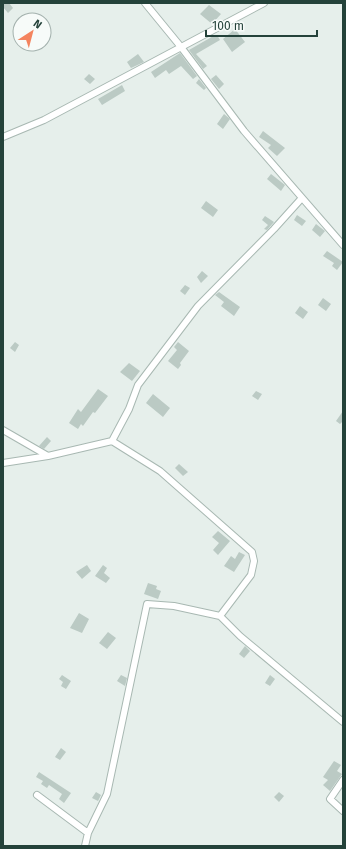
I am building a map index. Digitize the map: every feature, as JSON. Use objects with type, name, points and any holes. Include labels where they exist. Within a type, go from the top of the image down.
[{"type":"street","points":[[145,3],[181,47],[244,131],[301,199],[343,245]]},
{"type":"street","points":[[3,137],[44,120],[264,3]]},
{"type":"street","points":[[112,441],[130,409],[138,385],[198,306],[274,229],[301,199]]},
{"type":"street","points":[[3,430],[48,456]]},
{"type":"street","points":[[3,463],[48,456],[112,441],[160,471],[252,552],[254,561],[251,575],[220,616]]},
{"type":"street","points":[[85,846],[88,833],[107,794],[147,604],[174,606],[220,616],[240,636],[343,722]]},
{"type":"street","points":[[343,780],[330,799],[343,811]]},
{"type":"street","points":[[37,795],[88,833]]},
{"type":"building","points":[[3,3],[9,3],[13,8],[8,13],[3,7]]},
{"type":"building","points":[[209,5],[221,14],[212,24],[200,14]]},
{"type":"building","points":[[235,29],[245,42],[232,52],[223,39]]},
{"type":"building","points":[[217,35],[220,40],[196,54],[207,66],[203,69],[189,50]]},
{"type":"building","points":[[180,53],[197,76],[193,79],[181,66],[169,74],[166,70],[155,78],[151,72]]},
{"type":"building","points":[[138,54],[144,62],[131,68],[127,62]]},
{"type":"building","points":[[89,74],[95,79],[90,84],[84,79]]},
{"type":"building","points":[[216,75],[224,84],[219,89],[211,79]]},
{"type":"building","points":[[199,79],[206,88],[204,90],[196,83]]},
{"type":"building","points":[[122,85],[125,91],[102,105],[98,99]]},
{"type":"building","points":[[224,114],[230,119],[223,129],[217,124]]},
{"type":"building","points":[[263,131],[285,148],[277,156],[268,148],[271,145],[259,137]]},
{"type":"building","points":[[271,174],[285,185],[281,191],[267,179]]},
{"type":"building","points":[[206,201],[218,210],[213,217],[201,208]]},
{"type":"building","points":[[297,215],[306,221],[302,226],[294,220]]},
{"type":"building","points":[[265,216],[274,222],[267,230],[264,229],[268,225],[262,220]]},
{"type":"building","points":[[316,224],[325,231],[320,237],[312,230]]},
{"type":"building","points":[[327,251],[343,262],[337,270],[332,266],[334,263],[323,256]]},
{"type":"building","points":[[202,271],[208,276],[201,283],[197,277]]},
{"type":"building","points":[[185,285],[190,288],[185,295],[180,291]]},
{"type":"building","points":[[219,292],[240,307],[234,316],[221,306],[224,302],[215,295]]},
{"type":"building","points":[[323,298],[331,304],[326,311],[318,305]]},
{"type":"building","points":[[300,306],[308,312],[303,319],[295,313]]},
{"type":"building","points":[[15,342],[19,345],[15,352],[10,348]]},
{"type":"building","points":[[178,342],[189,351],[180,363],[181,365],[178,369],[168,361],[177,350],[174,347]]},
{"type":"building","points":[[129,363],[140,371],[132,381],[120,372]]},
{"type":"building","points":[[98,389],[108,396],[95,413],[93,412],[83,426],[81,424],[78,429],[69,423],[78,409],[81,412]]},
{"type":"building","points":[[256,391],[262,394],[258,400],[252,396]]},
{"type":"building","points":[[153,394],[170,408],[163,417],[146,403]]},
{"type":"building","points":[[343,411],[343,421],[340,424],[336,421]]},
{"type":"building","points":[[47,437],[51,441],[44,449],[39,446]]},
{"type":"building","points":[[179,464],[188,472],[183,476],[175,468]]},
{"type":"building","points":[[218,531],[230,541],[218,555],[213,550],[219,543],[212,537]]},
{"type":"building","points":[[239,552],[245,555],[234,572],[224,566],[231,556],[235,559]]},
{"type":"building","points":[[87,565],[91,571],[82,579],[76,572]]},
{"type":"building","points":[[103,565],[107,568],[104,573],[110,578],[106,583],[95,576]]},
{"type":"building","points":[[148,583],[157,586],[156,589],[161,591],[158,599],[144,594]]},
{"type":"building","points":[[79,613],[89,619],[82,633],[70,628]]},
{"type":"building","points":[[108,632],[116,638],[107,649],[99,643]]},
{"type":"building","points":[[245,646],[250,651],[244,658],[239,654]]},
{"type":"building","points":[[62,675],[71,681],[66,689],[61,686],[63,682],[59,679]]},
{"type":"building","points":[[121,675],[127,678],[125,686],[117,681]]},
{"type":"building","points":[[270,675],[275,679],[270,686],[265,683]]},
{"type":"building","points":[[61,748],[66,752],[60,760],[55,757]]},
{"type":"building","points":[[334,761],[341,765],[337,771],[342,774],[330,791],[323,785],[328,780],[323,777]]},
{"type":"building","points":[[39,772],[71,793],[64,803],[59,799],[62,794],[49,785],[47,788],[41,784],[43,781],[36,777]]},
{"type":"building","points":[[96,792],[101,795],[98,801],[92,798]]},
{"type":"building","points":[[279,792],[284,796],[279,802],[274,797]]}]
